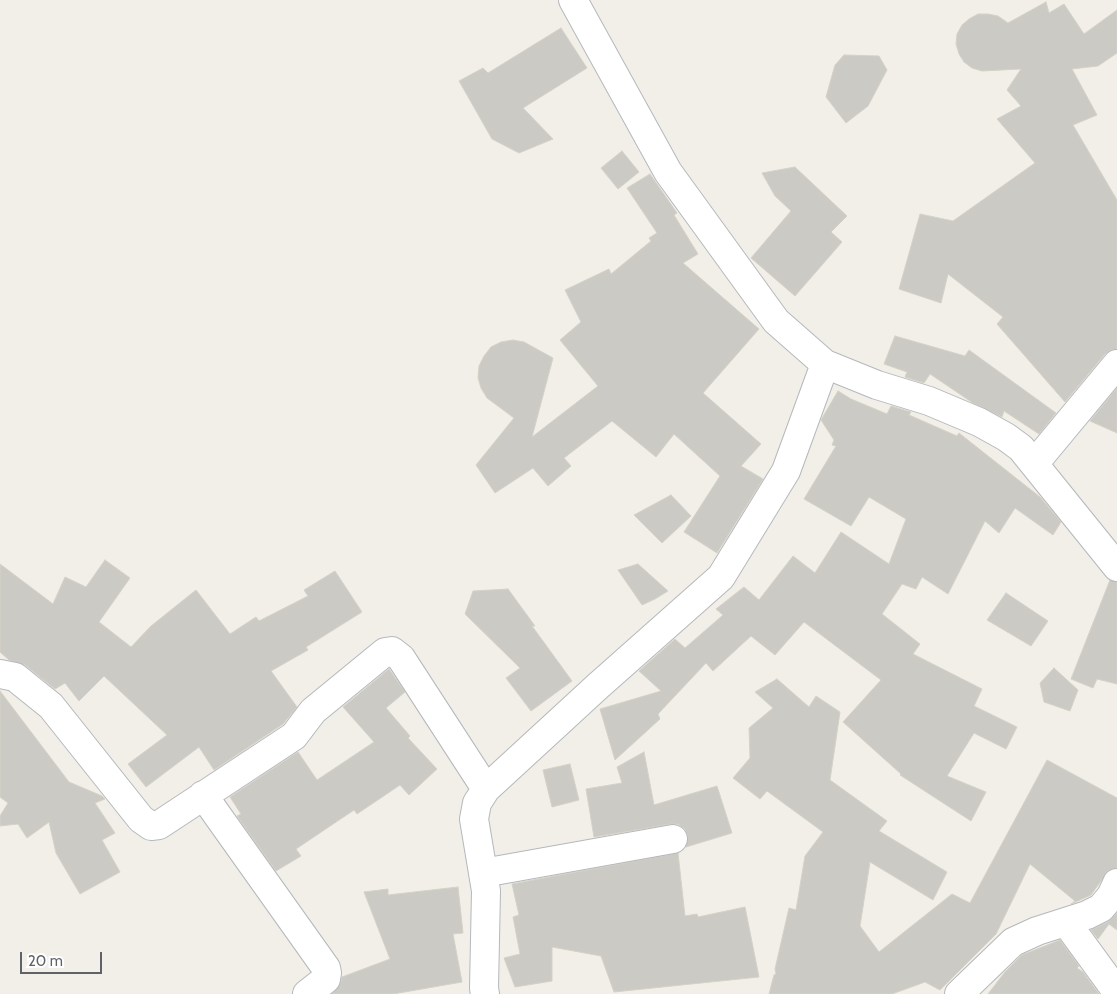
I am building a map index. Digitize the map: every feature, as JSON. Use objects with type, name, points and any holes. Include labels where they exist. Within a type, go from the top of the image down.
[{"type":"street","points":[[573,0],[668,172],[776,321],[825,364],[876,385],[929,401],[979,422],[1006,436],[1021,448],[1117,567]]},
{"type":"street","points":[[485,994],[486,891],[474,819],[477,803],[486,790],[598,686],[721,577],[786,471],[825,364]]},
{"type":"street","points":[[1034,464],[1117,364]]},
{"type":"street","points":[[0,674],[15,677],[51,706],[141,819],[151,826],[159,825],[294,736],[313,711],[385,652],[392,651],[401,658],[486,790]]},
{"type":"street","points":[[203,795],[326,968],[328,973],[326,980],[307,994]]},
{"type":"street","points":[[483,873],[673,839]]},
{"type":"street","points":[[959,994],[1013,942],[1037,931],[1087,915],[1101,908],[1111,896],[1117,883]]},
{"type":"street","points":[[1066,922],[1117,992]]},
{"type":"building","points":[[1046,2],[1049,13],[1064,4],[1084,34],[1117,10],[1117,53],[1098,66],[1072,69],[1097,115],[1073,125],[1117,200],[1117,349],[1105,354],[1065,402],[997,324],[1003,317],[948,274],[941,303],[899,289],[920,214],[953,221],[1035,163],[997,119],[1021,106],[1007,90],[1021,69],[982,71],[972,68],[964,62],[959,54],[956,44],[957,34],[962,25],[978,14],[998,16],[1008,23]]},
{"type":"building","points":[[561,28],[587,68],[523,108],[553,139],[519,153],[492,139],[459,81],[483,68],[488,73]]},
{"type":"building","points":[[844,55],[879,56],[887,70],[868,106],[846,123],[826,97],[835,65]]},
{"type":"building","points":[[622,151],[639,172],[618,189],[601,168]]},
{"type":"building","points":[[795,167],[847,216],[831,232],[842,242],[795,296],[751,258],[791,211],[775,196],[762,173]]},
{"type":"building","points":[[650,174],[677,213],[674,215],[698,254],[683,263],[759,329],[703,393],[761,444],[741,466],[763,479],[717,553],[684,532],[720,476],[674,434],[656,457],[612,421],[564,458],[571,466],[548,486],[533,468],[495,493],[476,465],[514,418],[487,398],[481,388],[478,378],[479,366],[491,347],[501,342],[513,340],[524,342],[553,358],[532,437],[598,386],[560,340],[581,322],[565,290],[609,269],[611,274],[651,241],[649,238],[657,233],[627,188]]},
{"type":"building","points":[[895,336],[965,356],[969,350],[1056,413],[1039,434],[1004,411],[1002,417],[973,403],[930,374],[924,383],[905,377],[907,372],[884,364]]},
{"type":"building","points":[[1117,388],[1117,433],[1090,421]]},
{"type":"building","points":[[838,391],[851,399],[887,414],[891,406],[911,412],[909,415],[957,436],[959,433],[1040,497],[1061,522],[1053,535],[1015,508],[999,533],[985,521],[948,594],[922,577],[916,589],[902,584],[882,614],[920,644],[913,654],[982,689],[974,706],[1017,727],[1006,749],[974,733],[947,776],[986,792],[971,821],[900,775],[843,722],[881,680],[804,622],[775,655],[751,636],[713,671],[706,663],[658,714],[660,719],[615,760],[600,709],[661,691],[639,671],[675,639],[685,648],[723,615],[716,609],[744,587],[759,600],[793,556],[815,573],[841,532],[889,564],[906,519],[869,497],[851,526],[804,499],[836,446],[832,445],[834,440],[821,420]]},
{"type":"building","points":[[671,495],[691,516],[662,543],[634,515]]},
{"type":"building","points":[[105,560],[130,578],[99,622],[131,647],[151,626],[196,590],[230,634],[256,617],[259,621],[308,596],[304,590],[335,571],[362,612],[306,647],[308,650],[271,671],[297,707],[283,724],[214,770],[199,747],[146,787],[128,764],[167,735],[104,676],[79,701],[65,683],[55,689],[25,665],[9,660],[0,652],[0,564],[53,604],[65,577],[86,587]]},
{"type":"building","points":[[638,564],[668,591],[642,605],[618,570]]},
{"type":"building","points":[[1110,580],[1117,582],[1117,684],[1097,679],[1093,688],[1071,679]]},
{"type":"building","points":[[508,589],[572,681],[531,711],[506,678],[520,668],[465,614],[473,591]]},
{"type":"building","points":[[1006,593],[1048,621],[1031,646],[987,620]]},
{"type":"building","points":[[1054,668],[1078,690],[1070,711],[1044,702],[1040,683]]},
{"type":"building","points":[[389,669],[405,692],[386,708],[410,736],[408,738],[437,769],[409,795],[400,785],[357,814],[354,810],[296,849],[301,856],[276,871],[237,816],[241,814],[230,797],[298,752],[317,780],[374,742],[343,707]]},
{"type":"building","points":[[777,679],[809,707],[816,696],[840,712],[830,780],[887,821],[879,831],[947,872],[933,900],[870,862],[860,926],[879,952],[952,894],[970,903],[1047,760],[1117,798],[1117,868],[1108,871],[1091,895],[1071,904],[1075,901],[1030,864],[996,934],[940,990],[925,982],[892,994],[769,994],[774,975],[776,974],[775,969],[789,908],[796,910],[805,856],[823,832],[767,791],[760,799],[733,778],[750,758],[749,728],[773,708],[755,692]]},
{"type":"building","points":[[0,691],[69,782],[105,799],[95,803],[115,833],[102,840],[120,872],[80,894],[56,853],[49,822],[27,838],[18,824],[0,826],[0,816],[8,803],[0,797]]},
{"type":"building","points":[[644,752],[654,805],[717,786],[732,833],[686,847],[688,836],[685,829],[678,824],[594,837],[586,789],[622,783],[617,767]]},
{"type":"building","points":[[570,764],[579,800],[552,807],[543,770]]},
{"type":"building","points":[[678,853],[685,916],[697,914],[698,917],[745,907],[759,977],[614,992],[601,956],[552,947],[552,981],[515,987],[504,958],[520,954],[513,917],[519,915],[512,884]]},
{"type":"building","points":[[458,887],[463,933],[453,934],[462,982],[393,994],[332,994],[341,982],[342,977],[390,959],[364,892],[388,889],[388,895]]},
{"type":"building","points":[[1117,913],[1117,930],[1109,924],[1098,939],[1091,930],[1108,922]]},
{"type":"building","points":[[1060,940],[1079,966],[1077,968],[1083,972],[1099,994],[988,994],[1005,972],[1022,955]]}]
